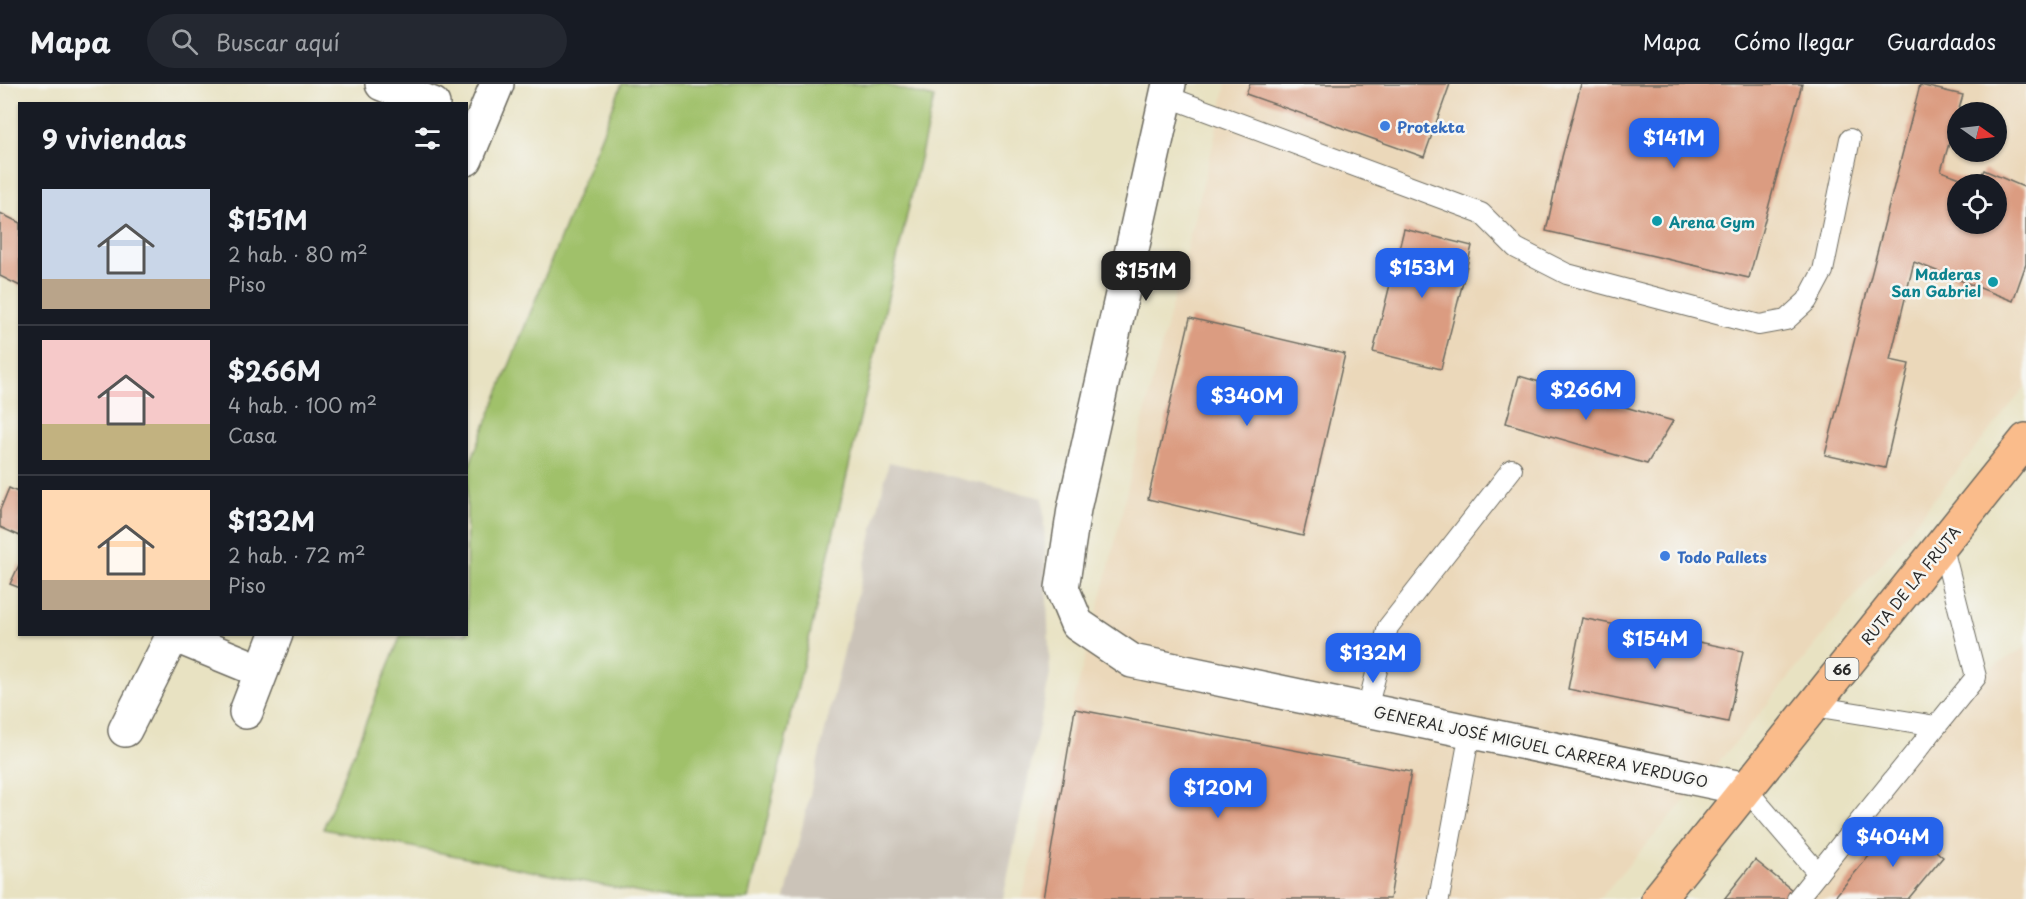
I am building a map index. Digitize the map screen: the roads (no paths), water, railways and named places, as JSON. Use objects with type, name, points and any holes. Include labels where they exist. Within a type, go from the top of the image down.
[{"type":"highway","name":"RUTA DE LA FRUTA","points":[[1658,899],[2026,440]]},
{"type":"street","points":[[382,84],[428,102]]},
{"type":"street","points":[[468,149],[474,119],[496,84]]},
{"type":"street","name":"GENERAL JOSÉ MIGUEL CARRERA VERDUGO","points":[[1168,90],[1074,508],[1062,588],[1077,624],[1132,661],[1746,789]]},
{"type":"street","points":[[125,730],[172,636]]},
{"type":"street","points":[[175,636],[261,670]]},
{"type":"street","points":[[246,712],[275,636]]},
{"type":"lane","points":[[1168,90],[1481,213],[1516,248],[1567,274],[1759,325],[1786,320],[1807,301],[1823,271],[1850,139]]},
{"type":"lane","points":[[1367,709],[1388,627],[1512,469]]},
{"type":"lane","points":[[1797,899],[1976,676],[1942,544]]},
{"type":"lane","points":[[1812,706],[1936,726]]},
{"type":"lane","points":[[1439,899],[1470,732]]},
{"type":"lane","points":[[1746,789],[1818,873]]},
{"type":"place","name":"Protekta","points":[[1385,126]]},
{"type":"place","name":"Arena Gym","points":[[1657,221]]},
{"type":"place","name":"Maderas San Gabriel","points":[[1993,282]]},
{"type":"place","name":"Todo Pallets","points":[[1665,556]]}]
